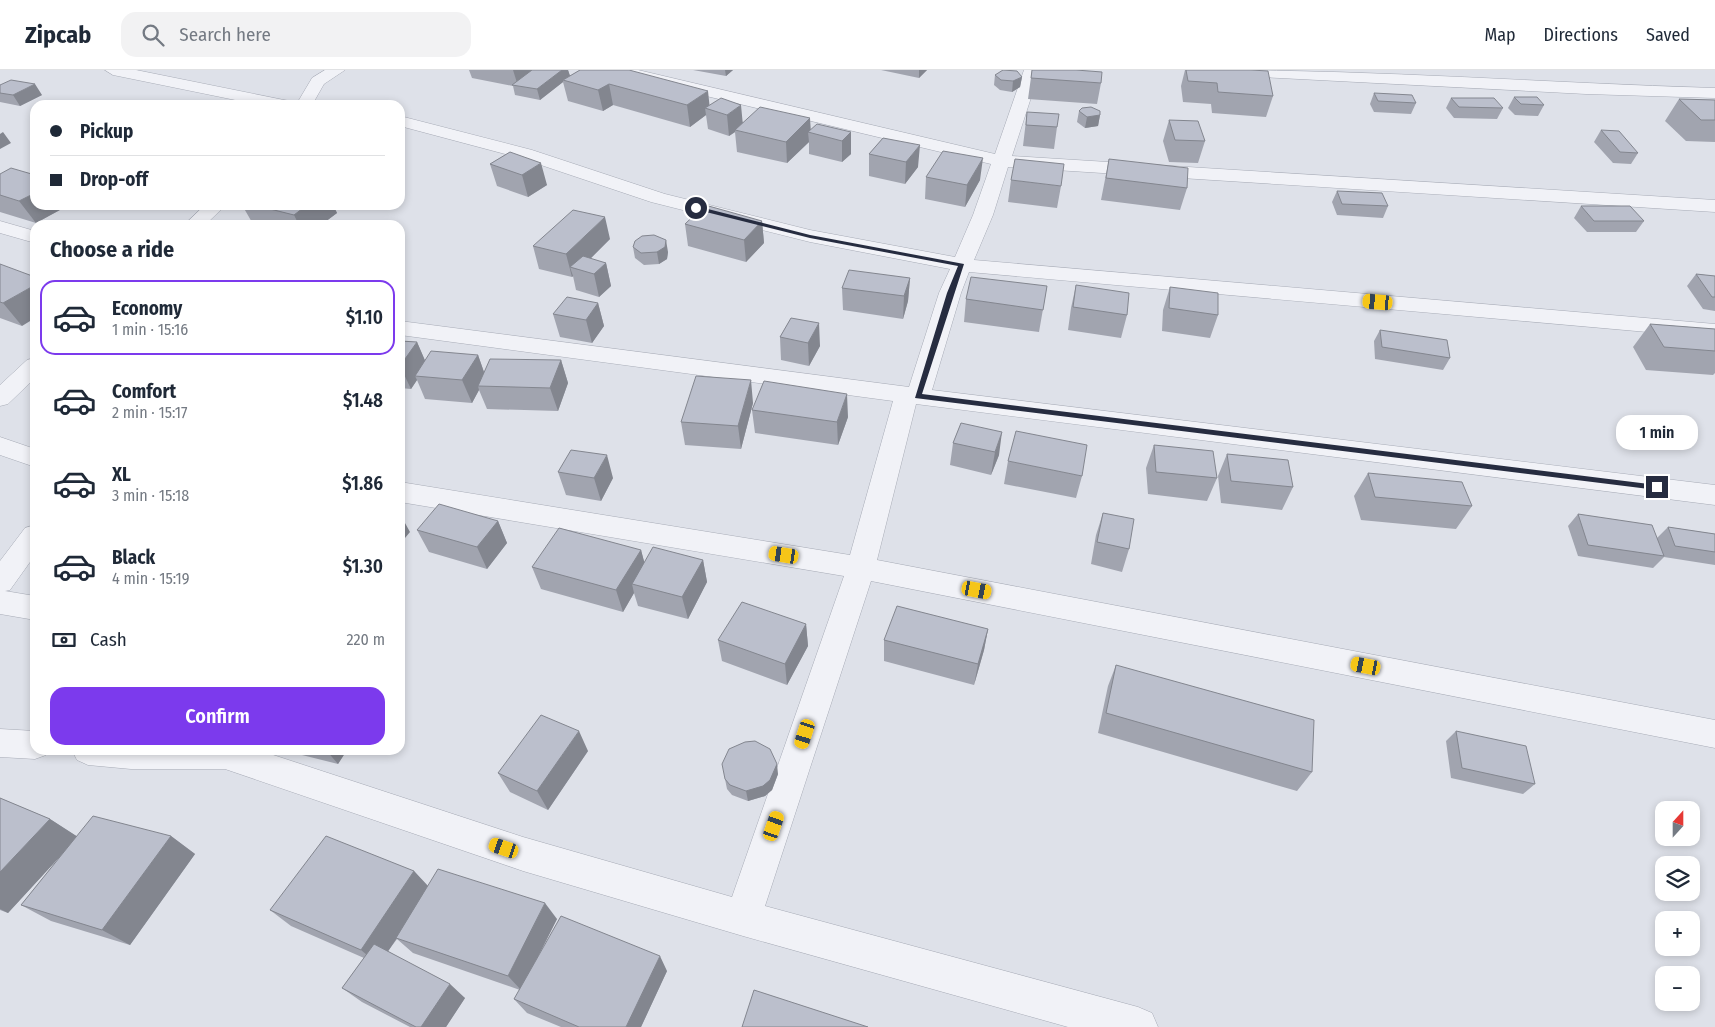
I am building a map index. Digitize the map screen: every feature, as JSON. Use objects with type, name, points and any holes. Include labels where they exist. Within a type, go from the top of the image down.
[{"type":"street","points":[[113,70],[260,100]]},
{"type":"street","points":[[307,100],[318,82],[337,70]]},
{"type":"street","points":[[618,70],[1002,161],[1715,206]]},
{"type":"street","points":[[743,918],[861,568],[912,395],[1002,161],[1032,70]]},
{"type":"street","points":[[1222,70],[1586,89],[1715,93]]},
{"type":"street","points":[[405,122],[526,154],[658,198],[810,236],[962,265],[1715,331]]},
{"type":"street","points":[[200,220],[210,210]]},
{"type":"street","points":[[0,227],[30,236]]},
{"type":"street","points":[[405,329],[912,395],[1715,495]]},
{"type":"street","points":[[0,398],[30,371]]},
{"type":"street","points":[[0,446],[30,456]]},
{"type":"street","points":[[405,493],[861,568],[1715,734]]},
{"type":"street","points":[[0,582],[30,542]]},
{"type":"street","points":[[0,602],[30,607]]},
{"type":"street","points":[[0,743],[30,745]]},
{"type":"street","points":[[233,755],[523,854],[743,918],[1138,1027]]},
{"type":"building","points":[[532,70],[562,70],[537,89],[512,85]]},
{"type":"building","points":[[580,70],[629,70],[708,91],[687,105],[609,84],[598,90],[563,80]]},
{"type":"building","points":[[1003,70],[1017,71],[1022,77],[1013,81],[1001,80],[995,75]]},
{"type":"building","points":[[1032,70],[1102,72],[1101,83],[1031,78]]},
{"type":"building","points":[[1186,70],[1268,71],[1273,96],[1218,92],[1217,83],[1188,81]]},
{"type":"building","points":[[11,80],[35,84],[13,95],[0,93],[0,85]]},
{"type":"building","points":[[1374,93],[1412,95],[1416,103],[1378,101]]},
{"type":"building","points":[[1514,97],[1537,97],[1544,105],[1521,104]]},
{"type":"building","points":[[721,98],[741,105],[727,115],[705,108]]},
{"type":"building","points":[[1451,98],[1494,98],[1503,108],[1459,107]]},
{"type":"building","points":[[1679,99],[1715,100],[1715,120],[1701,120]]},
{"type":"building","points":[[760,107],[810,118],[786,142],[735,130]]},
{"type":"building","points":[[1091,107],[1100,111],[1100,115],[1087,117],[1079,111],[1082,108]]},
{"type":"building","points":[[1027,112],[1059,114],[1057,127],[1026,125]]},
{"type":"building","points":[[1169,120],[1198,121],[1205,141],[1175,140]]},
{"type":"building","points":[[817,124],[851,132],[842,141],[808,132]]},
{"type":"building","points":[[1601,130],[1619,131],[1638,153],[1620,152]]},
{"type":"building","points":[[883,138],[920,145],[906,162],[869,154]]},
{"type":"building","points":[[943,151],[983,158],[967,185],[926,177]]},
{"type":"building","points":[[510,152],[541,163],[522,175],[490,164]]},
{"type":"building","points":[[1015,159],[1064,164],[1061,186],[1011,180]]},
{"type":"building","points":[[1109,159],[1188,168],[1187,188],[1106,178]]},
{"type":"building","points":[[11,168],[30,174],[30,196],[19,201],[0,195],[0,174]]},
{"type":"building","points":[[1337,191],[1382,193],[1388,206],[1342,204]]},
{"type":"building","points":[[705,205],[762,221],[744,240],[685,224]]},
{"type":"building","points":[[1581,206],[1630,206],[1644,221],[1594,221]]},
{"type":"building","points":[[274,210],[300,210],[294,215]]},
{"type":"building","points":[[573,210],[605,217],[566,254],[533,246]]},
{"type":"building","points":[[654,235],[666,240],[665,247],[657,252],[641,253],[633,247],[635,241],[642,236]]},
{"type":"building","points":[[583,256],[606,263],[594,274],[570,267]]},
{"type":"building","points":[[0,264],[30,275],[30,288],[3,303],[0,302]]},
{"type":"building","points":[[849,270],[910,278],[904,296],[842,288]]},
{"type":"building","points":[[1696,274],[1715,276],[1715,297],[1712,297]]},
{"type":"building","points":[[971,277],[1047,286],[1043,310],[966,299]]},
{"type":"building","points":[[1076,285],[1129,293],[1127,315],[1073,307]]},
{"type":"building","points":[[1170,287],[1218,293],[1218,315],[1169,308]]},
{"type":"building","points":[[567,297],[598,303],[586,320],[553,314]]},
{"type":"building","points":[[791,318],[819,323],[808,343],[780,337]]},
{"type":"building","points":[[1650,324],[1715,329],[1715,351],[1664,347]]},
{"type":"building","points":[[1380,330],[1447,340],[1450,358],[1382,347]]},
{"type":"building","points":[[405,341],[417,342],[405,359]]},
{"type":"building","points":[[431,351],[478,355],[462,380],[415,376]]},
{"type":"building","points":[[490,359],[561,360],[550,388],[478,386]]},
{"type":"building","points":[[696,376],[751,380],[738,426],[681,422]]},
{"type":"building","points":[[764,381],[847,394],[837,422],[752,410]]},
{"type":"building","points":[[961,423],[1002,432],[995,452],[953,443]]},
{"type":"building","points":[[1016,431],[1087,445],[1082,476],[1008,461]]},
{"type":"building","points":[[1154,445],[1213,451],[1217,478],[1156,472]]},
{"type":"building","points":[[571,450],[607,455],[594,478],[558,472]]},
{"type":"building","points":[[1227,454],[1288,460],[1293,487],[1231,481]]},
{"type":"building","points":[[1368,473],[1462,482],[1472,506],[1375,497]]},
{"type":"building","points":[[439,504],[498,521],[477,547],[417,530]]},
{"type":"building","points":[[1103,513],[1134,519],[1129,549],[1097,542]]},
{"type":"building","points":[[1578,514],[1652,525],[1664,556],[1588,545]]},
{"type":"building","points":[[1668,527],[1715,534],[1715,552],[1675,546]]},
{"type":"building","points":[[559,528],[641,550],[616,590],[532,567]]},
{"type":"building","points":[[653,547],[703,560],[682,597],[632,584]]},
{"type":"building","points":[[742,602],[806,624],[785,664],[718,640]]},
{"type":"building","points":[[897,606],[988,629],[978,664],[884,640]]},
{"type":"building","points":[[1116,665],[1314,720],[1312,772],[1106,713]]},
{"type":"building","points":[[541,715],[579,731],[537,791],[498,773]]},
{"type":"building","points":[[1456,731],[1526,746],[1535,784],[1462,768]]},
{"type":"building","points":[[755,741],[770,749],[777,764],[770,780],[763,786],[746,791],[730,785],[725,779],[722,764],[729,749],[745,742]]},
{"type":"building","points":[[0,798],[50,819],[0,872]]},
{"type":"building","points":[[93,816],[171,836],[102,930],[21,905]]},
{"type":"building","points":[[326,836],[414,871],[361,950],[270,910]]},
{"type":"building","points":[[438,869],[545,903],[508,976],[396,938]]},
{"type":"building","points":[[561,916],[660,956],[626,1027],[579,1027],[514,999]]},
{"type":"building","points":[[374,944],[450,984],[421,1027],[416,1027],[342,988]]},
{"type":"building","points":[[754,990],[868,1027],[742,1027]]},
{"type":"route","points":[[696,208],[810,236],[962,265],[950,293],[918,396],[1657,487]]}]
